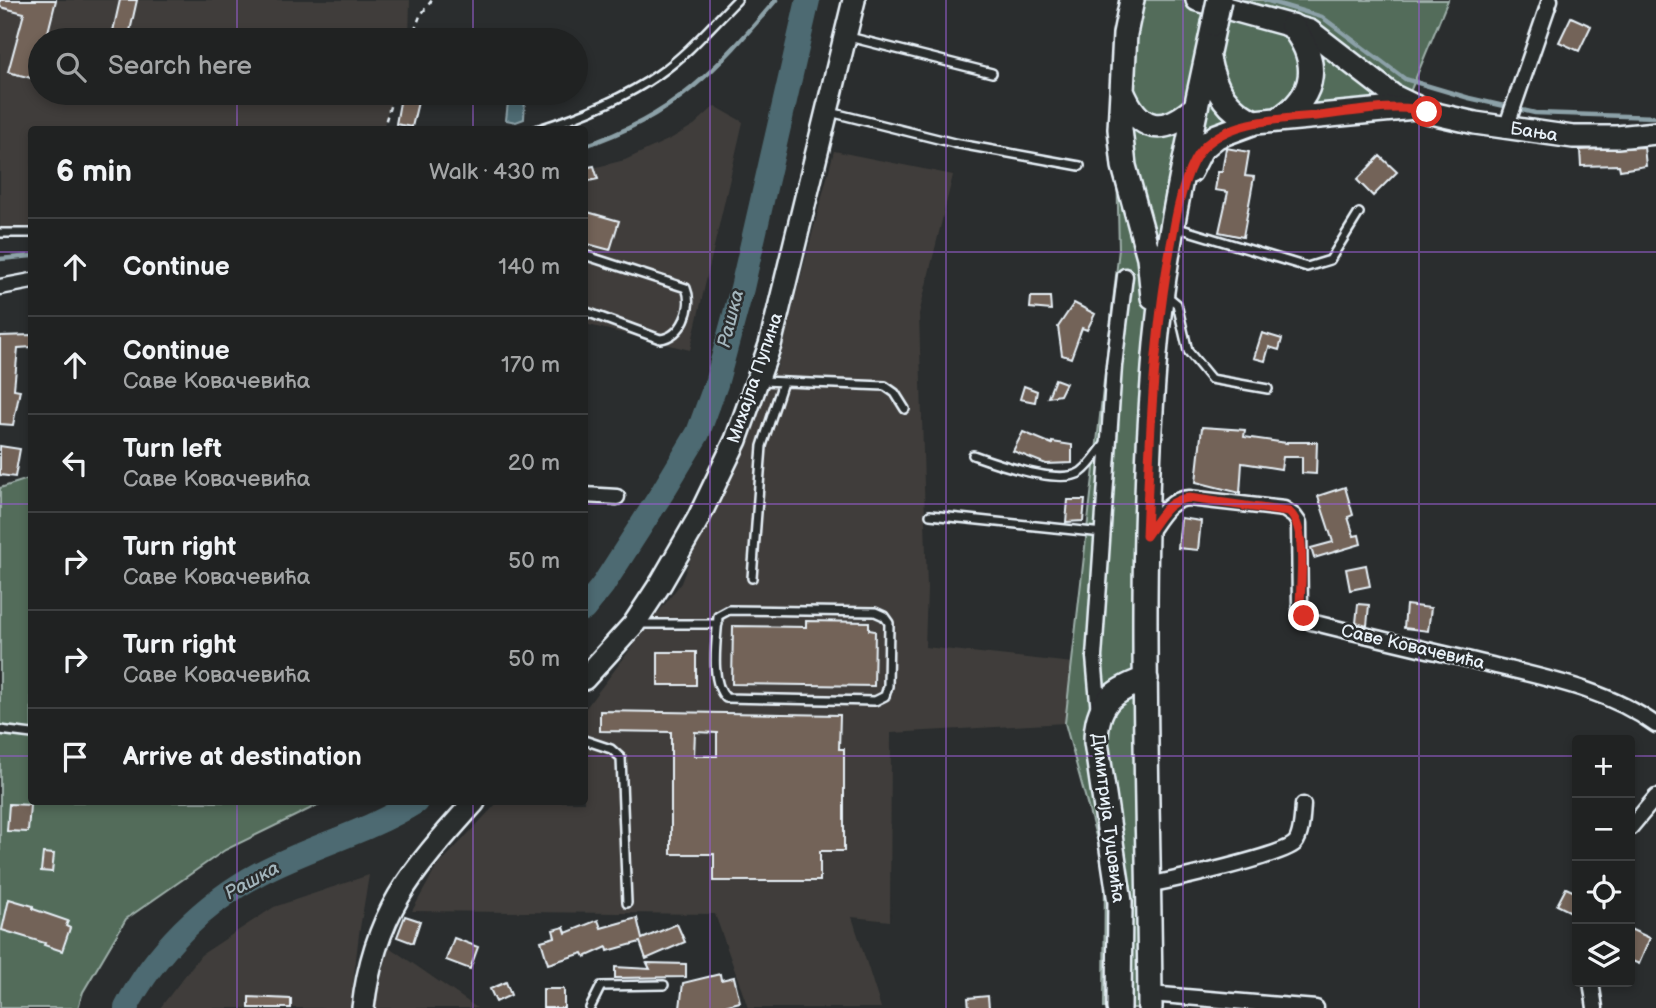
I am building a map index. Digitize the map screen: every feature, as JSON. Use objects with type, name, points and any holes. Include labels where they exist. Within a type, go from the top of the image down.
[{"type":"main road","points":[[1132,0],[1125,34],[1121,88],[1122,152],[1149,257],[1156,346]]},
{"type":"main road","points":[[1150,1001],[1146,536],[1156,346],[1174,226],[1219,0]]},
{"type":"main road","points":[[1279,119],[1297,105],[1305,94],[1310,79],[1311,63],[1307,48],[1292,26]]},
{"type":"main road","points":[[1208,55],[1210,72],[1222,97],[1240,115],[1255,122],[1267,123],[1279,119],[1415,107]]},
{"type":"main road","points":[[1121,88],[1131,111],[1147,124],[1163,126],[1175,123],[1196,107]]},
{"type":"main road","points":[[1179,200],[1201,149],[1227,132],[1255,122]]},
{"type":"main road","name":"Димитрија Туцовића","points":[[1119,1008],[1120,902],[1096,742],[1099,713],[1103,705],[1118,691],[1146,679]]},
{"type":"street","name":"Михајла Пупина","points":[[588,675],[634,624],[678,556],[736,440],[770,345],[854,0]]},
{"type":"street","name":"Бања","points":[[1197,0],[1304,29],[1317,36],[1386,90],[1415,107],[1452,118],[1509,121],[1573,138],[1656,133]]},
{"type":"street","name":"Бања","points":[[1509,121],[1550,0]]},
{"type":"street","name":"Димитрија Туцовића","points":[[1099,713],[1094,657],[1114,366],[1125,276]]},
{"type":"street","points":[[0,287],[28,282]]},
{"type":"street","points":[[588,495],[617,497]]},
{"type":"street","name":"Саве Ковачевића","points":[[1146,536],[1167,508],[1180,499],[1284,509],[1294,516],[1298,523],[1301,537],[1300,608],[1311,622],[1563,682],[1611,698],[1636,710],[1656,725]]},
{"type":"street","points":[[1635,822],[1656,797]]},
{"type":"street","points":[[363,1008],[372,958],[394,900],[425,856],[471,805]]},
{"type":"street","points":[[1148,886],[1243,862],[1291,846],[1298,838],[1303,805]]},
{"type":"street","points":[[1592,987],[1595,1008]]},
{"type":"street","points":[[1150,1001],[1316,1008]]},
{"type":"lane","points":[[549,126],[621,97],[659,74],[737,0]]},
{"type":"lane","points":[[845,36],[992,73]]},
{"type":"lane","points":[[826,111],[954,144],[1080,166]]},
{"type":"lane","points":[[1174,226],[1307,267],[1330,260],[1359,213]]},
{"type":"lane","points":[[0,233],[28,233]]},
{"type":"lane","points":[[588,256],[686,288],[690,297],[682,325],[675,335],[669,338],[660,339],[588,313]]},
{"type":"lane","points":[[1163,293],[1177,304],[1188,351],[1211,379],[1268,389]]},
{"type":"lane","points":[[757,381],[885,386],[895,393],[905,409]]},
{"type":"lane","points":[[752,578],[762,446],[783,382]]},
{"type":"lane","points":[[973,456],[1001,465],[1060,477],[1080,472],[1109,439]]},
{"type":"lane","points":[[930,515],[1103,533]]},
{"type":"lane","points":[[729,610],[876,612],[884,616],[889,623],[888,686],[885,696],[875,701],[726,698],[719,691],[716,677],[718,624],[718,616],[729,610]]},
{"type":"lane","points":[[634,624],[718,624]]},
{"type":"lane","points":[[0,730],[28,734]]},
{"type":"lane","points":[[588,741],[611,749],[621,758],[626,903]]},
{"type":"lane","points":[[590,1008],[601,986],[664,985]]},
{"type":"path","points":[[416,28],[420,16],[432,0]]},
{"type":"path","points":[[384,126],[390,105]]},
{"type":"shaded area","points":[[0,0],[410,0],[409,28],[28,28],[28,105],[390,105],[384,126],[28,126],[28,233],[0,233]]},
{"type":"shaded area","points":[[715,106],[743,122],[690,350],[588,325],[588,169],[625,160],[694,125]]},
{"type":"shaded area","points":[[834,151],[953,175],[919,314],[927,589],[925,647],[1073,663],[1065,723],[891,733],[890,921],[852,917],[881,1008],[748,1008],[715,914],[412,911],[436,868],[495,805],[588,805],[588,705],[681,583],[770,345],[776,371]]},
{"type":"shaded area","points":[[369,875],[350,1008],[160,1008],[201,955],[274,907]]},
{"type":"shaded area","points":[[389,947],[477,1008],[374,1008]]},
{"type":"green space","points":[[1121,0],[1448,0],[1398,121],[1291,126],[1238,136],[1215,145],[1194,166],[1170,275],[1157,414],[1154,1008],[1104,1008],[1105,869],[1065,723],[1119,249],[1115,85]]},
{"type":"green space","points":[[28,479],[28,805],[318,805],[225,850],[126,919],[83,992],[78,1008],[0,1008],[0,488]]},
{"type":"water","points":[[508,105],[525,105],[524,119],[516,122],[506,120]]},
{"type":"building","points":[[0,0],[56,0],[49,28],[28,28],[28,77],[8,72],[24,13],[0,7]]},
{"type":"building","points":[[120,0],[137,0],[131,28],[114,28]]},
{"type":"building","points":[[1571,17],[1591,26],[1579,51],[1559,42]]},
{"type":"building","points":[[400,105],[417,105],[412,126],[396,124]]},
{"type":"building","points":[[1644,147],[1646,166],[1620,170],[1619,165],[1581,166],[1580,150]]},
{"type":"building","points":[[1226,148],[1249,152],[1245,176],[1254,177],[1243,237],[1219,232],[1228,192],[1215,190],[1218,172],[1222,172]]},
{"type":"building","points":[[1380,156],[1397,172],[1373,196],[1357,180]]},
{"type":"building","points":[[594,166],[598,179],[588,181],[588,167]]},
{"type":"building","points":[[588,212],[619,221],[610,250],[588,244]]},
{"type":"building","points":[[1031,297],[1050,297],[1051,310],[1030,308]]},
{"type":"building","points":[[1074,303],[1095,314],[1087,330],[1082,328],[1071,358],[1062,355],[1058,327]]},
{"type":"building","points":[[1262,333],[1282,339],[1279,350],[1269,347],[1265,361],[1254,358]]},
{"type":"building","points":[[28,335],[28,347],[18,348],[14,389],[20,390],[13,425],[0,424],[0,336]]},
{"type":"building","points":[[1055,379],[1066,383],[1060,395],[1048,397]]},
{"type":"building","points":[[1024,386],[1037,391],[1035,402],[1020,399]]},
{"type":"building","points":[[1202,427],[1245,430],[1244,437],[1287,443],[1317,442],[1316,474],[1302,473],[1302,457],[1283,457],[1281,469],[1242,463],[1240,493],[1196,482]]},
{"type":"building","points":[[1023,432],[1052,444],[1072,445],[1072,463],[1046,464],[1013,451]]},
{"type":"building","points":[[0,446],[20,449],[15,477],[0,475]]},
{"type":"building","points":[[1345,487],[1353,515],[1348,517],[1354,536],[1359,535],[1361,544],[1314,558],[1311,548],[1333,542],[1318,496]]},
{"type":"building","points":[[1068,500],[1085,500],[1083,521],[1066,522]]},
{"type":"building","points":[[1181,518],[1201,521],[1198,550],[1178,548]]},
{"type":"building","points":[[1366,565],[1370,586],[1350,590],[1346,569]]},
{"type":"building","points":[[1358,604],[1369,605],[1367,626],[1356,623]]},
{"type":"building","points":[[1406,605],[1431,608],[1428,631],[1404,628]]},
{"type":"building","points":[[806,621],[869,622],[869,630],[875,631],[874,686],[732,684],[733,626],[806,627]]},
{"type":"building","points":[[658,652],[696,652],[696,685],[658,685]]},
{"type":"building","points":[[600,711],[840,715],[839,749],[844,749],[844,851],[820,851],[820,881],[714,881],[714,854],[671,854],[671,732],[600,731]],"holes":[[[695,732],[717,733],[717,756],[694,756]]]},
{"type":"building","points":[[9,804],[30,805],[28,832],[7,831]]},
{"type":"building","points":[[43,853],[54,854],[52,872],[41,871]]},
{"type":"building","points":[[1566,888],[1572,891],[1572,912],[1557,905]]},
{"type":"building","points":[[9,899],[68,921],[66,926],[70,928],[62,951],[2,930]]},
{"type":"building","points":[[405,916],[420,921],[413,943],[397,937]]},
{"type":"building","points":[[637,918],[642,939],[677,924],[685,942],[646,959],[640,942],[608,951],[607,947],[585,957],[583,953],[548,964],[541,941],[555,937],[553,930],[564,927],[566,933],[598,920],[601,928]]},
{"type":"building","points":[[1635,931],[1650,938],[1639,964],[1635,962]]},
{"type":"building","points":[[454,938],[478,947],[470,969],[446,960]]},
{"type":"building","points":[[647,963],[686,964],[686,977],[615,978],[615,967],[650,969]]},
{"type":"building","points":[[720,974],[721,980],[734,977],[740,1002],[716,1008],[680,1008],[683,983]]},
{"type":"building","points":[[506,982],[511,995],[496,1002],[490,989]]},
{"type":"building","points":[[543,989],[564,989],[564,1008],[543,1008]]},
{"type":"building","points":[[988,996],[989,1008],[969,1008],[968,998]]},
{"type":"building","points":[[249,997],[291,999],[291,1008],[249,1008]]},
{"type":"waterway","points":[[588,144],[644,120],[692,88],[776,0]]},
{"type":"waterway","name":"Рашка","points":[[588,604],[603,585],[698,433],[716,384],[742,288],[808,0]]},
{"type":"waterway","points":[[1265,0],[1322,17],[1405,79],[1469,98],[1535,113],[1656,117]]},
{"type":"waterway","points":[[0,259],[28,256]]},
{"type":"waterway","name":"Рашка","points":[[126,1008],[166,949],[201,914],[239,885],[279,863],[378,822],[411,805]]},
{"type":"route","points":[[1304,616],[1300,608],[1301,537],[1294,516],[1284,509],[1180,499],[1172,502],[1146,536],[1154,366],[1165,273],[1179,200],[1201,149],[1217,136],[1239,127],[1279,119],[1415,107],[1427,112]]}]
